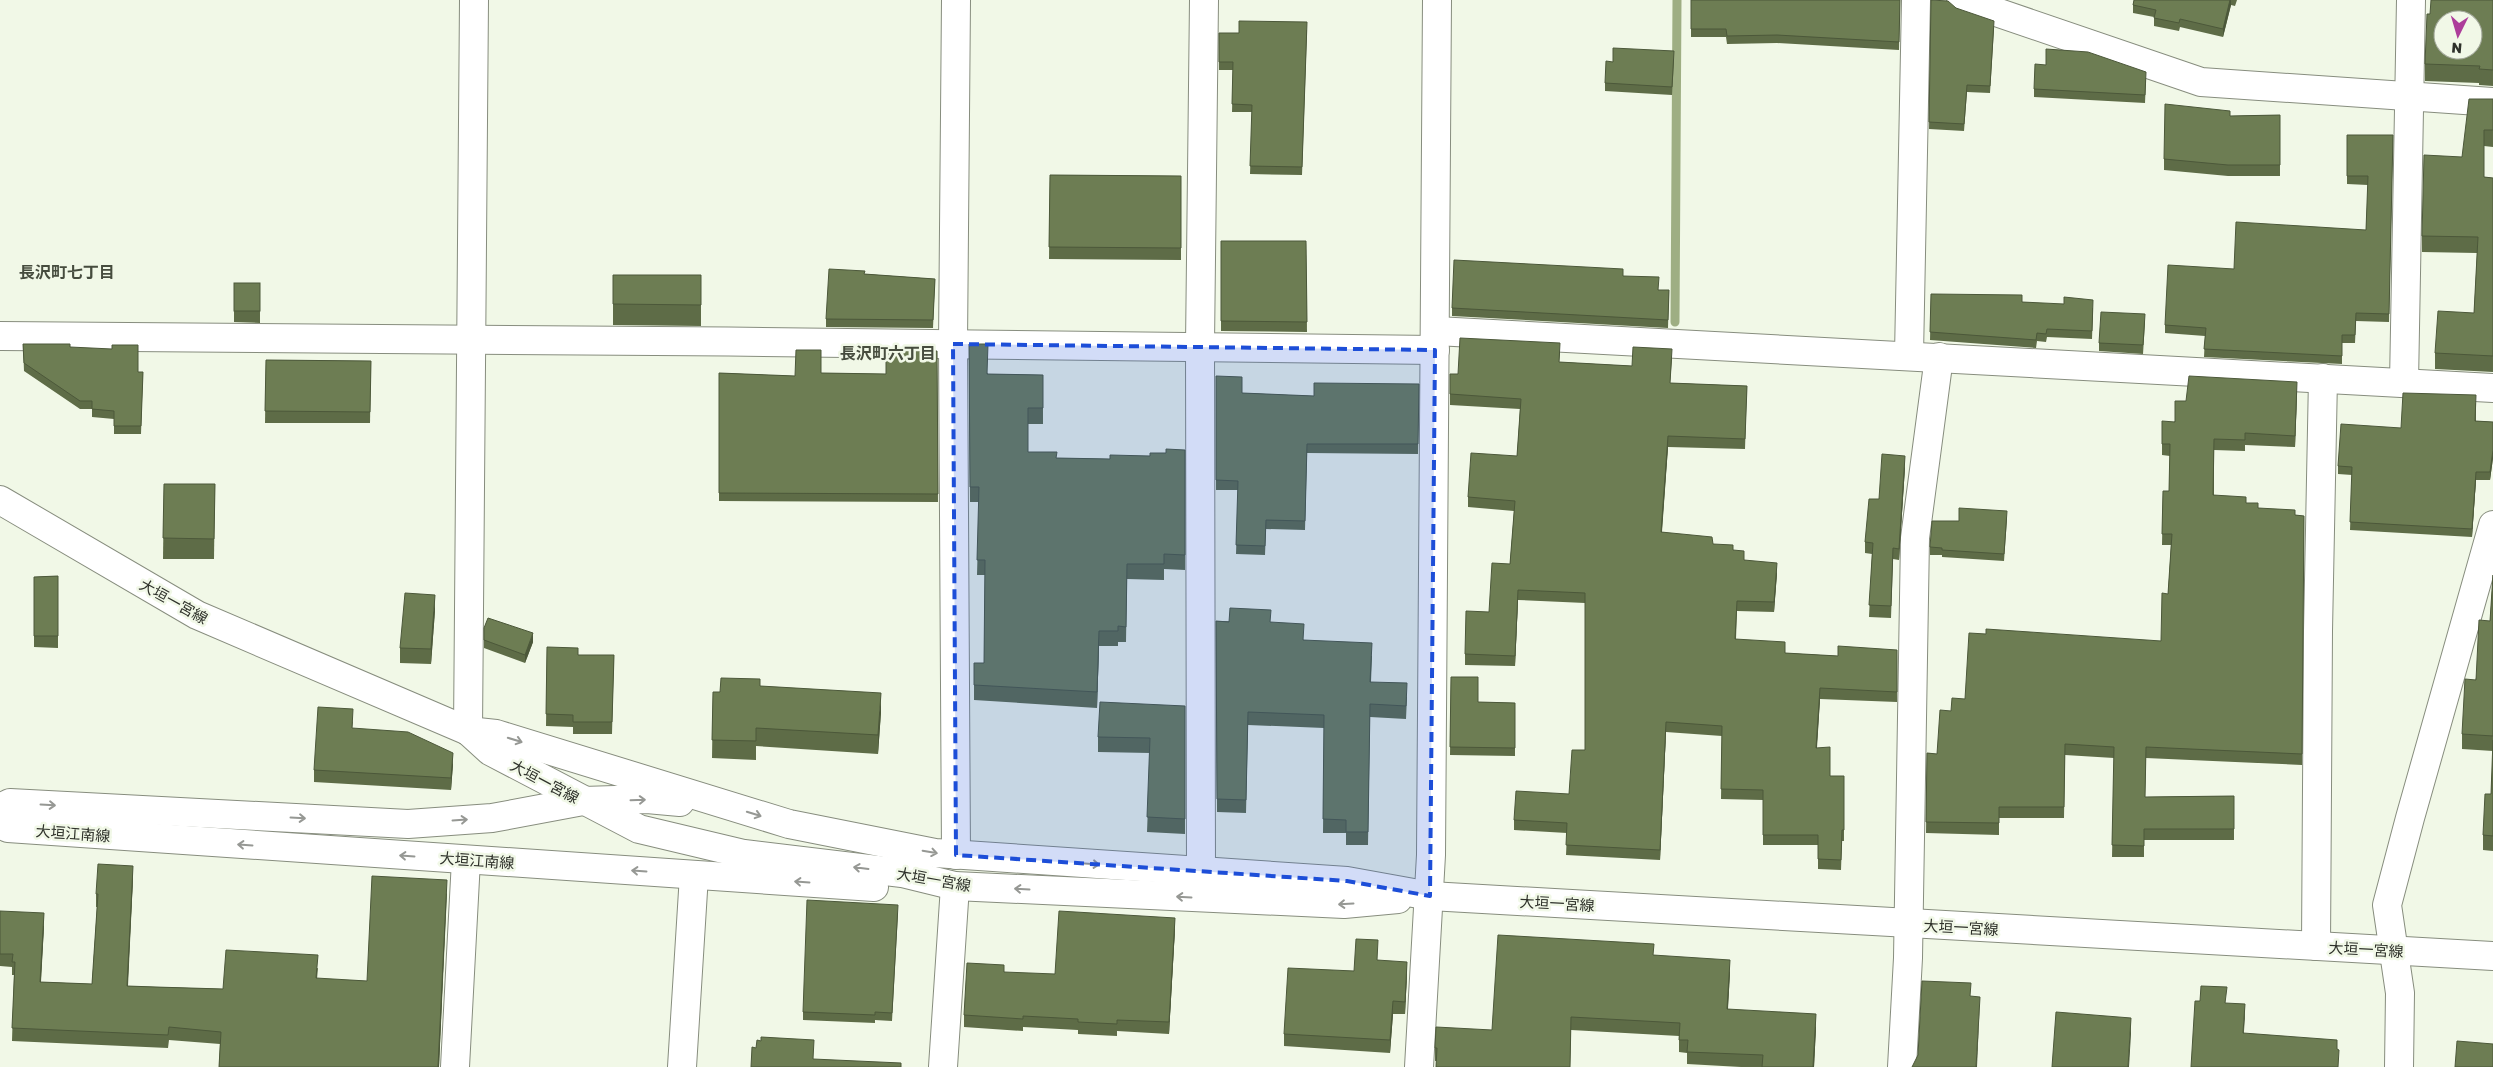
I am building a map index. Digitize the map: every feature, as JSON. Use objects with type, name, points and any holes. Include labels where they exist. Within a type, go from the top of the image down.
[{"type":"street","points":[[468,731],[474,0]]},
{"type":"street","points":[[956,0],[953,344],[956,855]]},
{"type":"street","points":[[1201,871],[1200,345],[1204,0]]},
{"type":"street","points":[[1419,1067],[1430,896],[1437,0]]},
{"type":"street","points":[[1909,355],[1916,0]]},
{"type":"street","points":[[1961,0],[2201,82],[2410,98],[2493,102]]},
{"type":"street","points":[[2404,383],[2411,0]]},
{"type":"street","points":[[0,336],[1200,345],[1435,340],[1909,355],[2493,388]]},
{"type":"street","points":[[1902,1067],[1909,924],[1915,538],[1939,357]]},
{"type":"street","points":[[2316,946],[2318,641],[2323,378]]},
{"type":"street","name":"大垣一宮線","points":[[0,500],[197,615],[468,731],[496,734],[790,824],[935,853],[1347,880],[1430,896],[2493,956]]},
{"type":"street","points":[[2399,1067],[2400,993],[2388,905],[2410,818],[2493,525]]},
{"type":"street","name":"大垣一宮線","points":[[468,731],[490,751],[639,829],[744,854],[902,873],[955,886],[1344,904],[1430,896]]},
{"type":"street","name":"大垣江南線","points":[[0,808],[10,803],[408,824],[492,818],[583,801],[647,799],[726,805]]},
{"type":"street","name":"大垣江南線","points":[[0,824],[8,828],[897,889],[955,886]]},
{"type":"street","points":[[455,1067],[466,860]]},
{"type":"street","points":[[682,1067],[694,875]]},
{"type":"street","points":[[943,1067],[955,886]]},
{"type":"highlighted area","points":[[953,344],[1435,350],[1430,896],[1347,881],[956,855]]},
{"type":"building","points":[[1691,0],[1900,0],[1899,42],[1777,35],[1727,36],[1726,29],[1691,29]]},
{"type":"building","points":[[1931,0],[1948,1],[1956,8],[1994,21],[1990,86],[1967,85],[1964,124],[1929,122]]},
{"type":"building","points":[[2134,0],[2230,0],[2223,29],[2180,19],[2179,23],[2154,18],[2156,10],[2133,5]]},
{"type":"building","points":[[2431,0],[2493,0],[2493,70],[2479,69],[2480,66],[2425,64],[2427,14],[2430,14]]},
{"type":"building","points":[[1239,21],[1307,22],[1302,167],[1250,166],[1252,105],[1232,104],[1233,62],[1219,62],[1219,33],[1239,33]]},
{"type":"building","points":[[1613,48],[1674,51],[1672,87],[1605,83],[1606,61],[1613,62]]},
{"type":"building","points":[[2046,49],[2088,52],[2146,72],[2145,95],[2034,89],[2035,64],[2046,65]]},
{"type":"building","points":[[2469,99],[2493,99],[2493,130],[2484,130],[2484,177],[2493,178],[2493,356],[2435,353],[2438,311],[2474,313],[2478,237],[2422,236],[2424,155],[2462,157]]},
{"type":"building","points":[[2165,104],[2230,111],[2230,116],[2280,115],[2280,165],[2228,165],[2164,159]]},
{"type":"building","points":[[2347,135],[2393,135],[2389,314],[2356,313],[2355,335],[2342,335],[2342,356],[2204,349],[2206,328],[2165,325],[2168,265],[2234,269],[2236,222],[2366,230],[2368,176],[2347,176]]},
{"type":"building","points":[[1050,175],[1181,176],[1181,248],[1049,247]]},
{"type":"building","points":[[1221,241],[1306,241],[1307,322],[1221,321]]},
{"type":"building","points":[[1454,260],[1623,269],[1623,276],[1659,277],[1658,290],[1669,290],[1668,320],[1452,308]]},
{"type":"building","points":[[829,269],[865,271],[864,274],[935,279],[933,320],[826,319]]},
{"type":"building","points":[[613,275],[701,275],[701,305],[613,304]]},
{"type":"building","points":[[234,283],[260,283],[260,311],[234,311]]},
{"type":"building","points":[[1931,294],[2022,295],[2022,302],[2064,304],[2064,297],[2093,300],[2092,331],[2047,329],[2046,334],[2037,333],[2036,340],[1930,332]]},
{"type":"building","points":[[2101,312],[2145,314],[2143,345],[2099,343]]},
{"type":"building","points":[[1460,338],[1560,343],[1559,362],[1632,366],[1633,347],[1672,349],[1670,383],[1747,386],[1745,439],[1668,436],[1661,532],[1712,537],[1713,544],[1733,545],[1733,550],[1744,551],[1744,560],[1777,563],[1774,602],[1737,601],[1735,639],[1785,642],[1785,653],[1838,656],[1838,646],[1897,650],[1897,692],[1820,688],[1816,748],[1830,747],[1830,776],[1844,776],[1844,830],[1842,830],[1841,860],[1818,859],[1818,835],[1763,835],[1763,790],[1721,789],[1722,726],[1666,722],[1660,850],[1566,845],[1567,823],[1514,820],[1516,791],[1569,794],[1572,750],[1585,750],[1585,593],[1518,590],[1515,656],[1465,654],[1466,611],[1489,612],[1492,563],[1510,564],[1515,501],[1468,497],[1471,453],[1517,456],[1521,399],[1450,394],[1450,374],[1458,374]]},
{"type":"building","points":[[23,344],[70,344],[70,347],[112,349],[112,345],[138,345],[138,372],[143,372],[141,426],[114,426],[114,411],[92,409],[92,401],[80,401],[24,363]]},
{"type":"building","points":[[969,344],[988,344],[987,374],[1043,375],[1043,408],[1028,408],[1028,452],[1057,452],[1056,458],[1110,459],[1110,455],[1150,456],[1150,453],[1166,453],[1166,449],[1185,450],[1185,555],[1164,554],[1164,564],[1127,564],[1126,627],[1118,626],[1118,631],[1099,631],[1097,692],[974,685],[974,663],[984,663],[985,560],[977,560],[979,487],[970,487]]},
{"type":"building","points":[[796,350],[821,350],[821,373],[886,374],[886,351],[937,351],[938,494],[719,493],[719,373],[795,376]]},
{"type":"building","points":[[266,360],[371,361],[370,412],[265,411]]},
{"type":"building","points":[[1216,376],[1242,377],[1242,393],[1314,396],[1314,383],[1419,384],[1418,444],[1307,444],[1305,521],[1266,520],[1265,546],[1236,545],[1238,481],[1216,480]]},
{"type":"building","points":[[2189,376],[2297,382],[2295,436],[2245,433],[2245,440],[2214,439],[2213,495],[2246,497],[2246,503],[2258,503],[2258,508],[2295,510],[2295,515],[2304,516],[2302,754],[2146,747],[2145,797],[2234,796],[2234,829],[2144,829],[2144,846],[2112,845],[2114,747],[2065,744],[2064,807],[1999,807],[1999,823],[1926,822],[1927,753],[1937,754],[1940,710],[1951,711],[1952,698],[1965,699],[1969,633],[1986,634],[1986,629],[2161,641],[2162,593],[2168,594],[2172,534],[2162,534],[2163,491],[2169,491],[2170,444],[2162,444],[2162,421],[2175,422],[2175,401],[2186,401]]},
{"type":"building","points":[[2403,393],[2476,395],[2475,421],[2493,422],[2493,450],[2490,472],[2476,472],[2472,529],[2350,522],[2352,467],[2338,466],[2341,424],[2401,428]]},
{"type":"building","points":[[1882,454],[1905,456],[1899,549],[1893,548],[1891,606],[1869,605],[1873,543],[1865,542],[1869,499],[1879,499]]},
{"type":"building","points":[[164,484],[215,484],[214,539],[163,538]]},
{"type":"building","points":[[1959,508],[2007,511],[2004,554],[1942,550],[1942,548],[1930,547],[1932,521],[1959,521]]},
{"type":"building","points":[[2493,575],[2493,736],[2462,734],[2465,679],[2476,680],[2479,620],[2490,621]]},
{"type":"building","points":[[58,576],[58,636],[34,636],[34,577]]},
{"type":"building","points":[[405,593],[435,595],[431,649],[400,648]]},
{"type":"building","points":[[1230,608],[1271,610],[1270,622],[1304,624],[1303,640],[1372,643],[1370,682],[1407,683],[1406,706],[1370,704],[1368,832],[1346,832],[1346,820],[1323,819],[1324,715],[1248,712],[1246,800],[1217,799],[1216,621],[1229,622]]},
{"type":"building","points":[[488,618],[533,633],[525,655],[484,640],[484,628]]},
{"type":"building","points":[[547,647],[578,648],[578,655],[614,655],[612,722],[573,722],[573,715],[546,714]]},
{"type":"building","points":[[1451,677],[1478,677],[1478,702],[1515,703],[1515,748],[1450,747]]},
{"type":"building","points":[[721,678],[760,679],[760,686],[881,693],[878,735],[756,728],[756,741],[712,740],[713,692],[720,692]]},
{"type":"building","points":[[1100,702],[1185,706],[1185,819],[1147,817],[1150,738],[1098,737]]},
{"type":"building","points":[[318,707],[353,709],[352,728],[408,732],[453,753],[451,778],[314,770]]},
{"type":"building","points":[[2493,740],[2493,836],[2483,835],[2485,794],[2491,794]]},
{"type":"building","points":[[98,864],[133,866],[127,986],[223,989],[226,950],[318,955],[316,978],[367,981],[372,876],[447,880],[438,1067],[219,1067],[221,1032],[169,1027],[168,1035],[12,1028],[15,962],[12,962],[13,954],[0,954],[0,911],[44,913],[40,982],[92,984]]},
{"type":"building","points":[[807,900],[898,905],[892,1013],[875,1012],[875,1015],[803,1012]]},
{"type":"building","points":[[1059,911],[1175,918],[1169,1022],[1117,1020],[1117,1024],[1078,1022],[1078,1019],[1023,1016],[1023,1019],[964,1015],[967,963],[1004,965],[1004,972],[1055,974]]},
{"type":"building","points":[[1498,935],[1654,944],[1653,955],[1730,960],[1727,1009],[1816,1014],[1813,1067],[1762,1067],[1763,1055],[1687,1052],[1688,1040],[1679,1040],[1680,1023],[1571,1017],[1570,1067],[1436,1067],[1436,1027],[1492,1030]]},
{"type":"building","points":[[1356,939],[1378,940],[1377,960],[1407,962],[1405,1002],[1393,1001],[1390,1040],[1284,1034],[1288,968],[1354,971]]},
{"type":"building","points":[[1922,981],[1971,983],[1970,996],[1980,997],[1976,1067],[1912,1067],[1918,1055]]},
{"type":"building","points":[[2201,986],[2227,987],[2225,1003],[2245,1004],[2243,1033],[2337,1040],[2337,1049],[2339,1050],[2338,1067],[2191,1067],[2195,1001],[2200,1001]]},
{"type":"building","points":[[2056,1012],[2131,1018],[2128,1067],[2052,1067]]},
{"type":"building","points":[[761,1037],[814,1040],[813,1059],[901,1063],[901,1067],[751,1067],[752,1047],[756,1048],[757,1040],[761,1041]]},
{"type":"building","points":[[2457,1041],[2493,1044],[2493,1067],[2455,1067]]},
{"type":"waterway","points":[[1675,322],[1677,0]]},
{"type":"district","name":"長沢町七丁目","points":[[67,272]]},
{"type":"district","name":"長沢町六丁目","points":[[888,353]]}]
